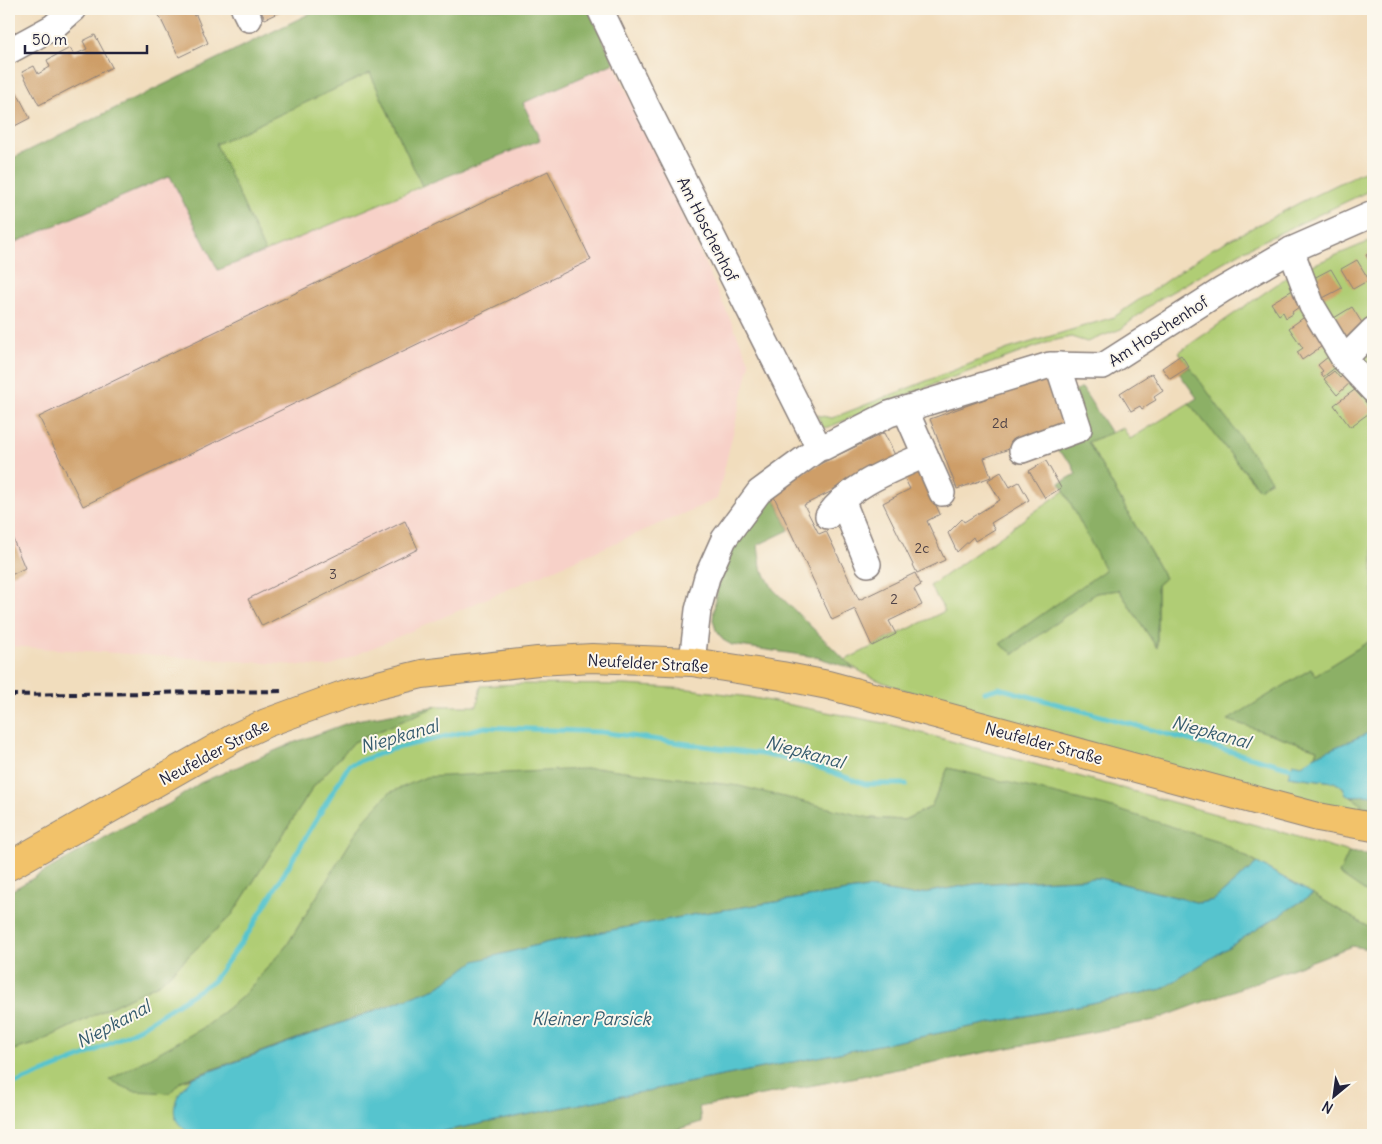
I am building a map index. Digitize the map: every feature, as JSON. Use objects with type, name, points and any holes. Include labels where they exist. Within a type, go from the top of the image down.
[{"type":"main road","name":"Neufelder Straße","points":[[9,866],[234,738],[266,723],[354,691],[422,674],[538,661],[592,658],[692,662],[828,685],[1318,817],[1373,827]]},
{"type":"street","points":[[9,51],[53,27],[74,9]]},
{"type":"street","name":"Am Hoschenhof","points":[[600,9],[646,105],[819,448]]},
{"type":"street","name":"Am Hoschenhof","points":[[692,662],[698,610],[707,577],[724,538],[759,492],[819,448],[824,448],[889,414],[1050,365],[1103,366],[1222,290],[1291,250],[1373,214]]},
{"type":"street","points":[[1291,250],[1312,306],[1344,359],[1373,390]]},
{"type":"street","points":[[1344,359],[1373,330]]},
{"type":"street","points":[[1022,450],[1080,429],[1058,365]]},
{"type":"street","points":[[905,409],[942,493]]},
{"type":"street","points":[[868,564],[835,508],[853,490],[900,465],[925,455]]},
{"type":"shaded area","points":[[614,63],[750,363],[717,499],[328,667],[9,646],[9,245],[170,176],[219,270],[540,140],[522,104]]},
{"type":"green space","points":[[319,9],[588,9],[614,63],[523,103],[540,140],[422,186],[370,73],[216,144],[265,252],[218,270],[170,176],[9,245],[9,160]]},
{"type":"green space","points":[[370,73],[422,186],[265,252],[215,144]]},
{"type":"green space","points":[[1373,167],[1373,189],[1246,249],[1156,301],[1121,329],[1087,342],[1071,337],[1052,341],[921,389],[829,427],[823,428],[817,415],[832,418],[1008,349],[1114,317],[1212,249]]},
{"type":"green space","points":[[1373,240],[1373,637],[1315,675],[1311,669],[1229,720],[1317,749],[1315,756],[1288,776],[1334,782],[1343,787],[1346,794],[1362,804],[1358,809],[1373,809],[1373,817],[1316,806],[967,710],[966,707],[920,695],[885,683],[856,669],[845,660],[945,611],[930,586],[1065,490],[1106,570],[1000,644],[1014,654],[1096,593],[1119,590],[1157,648],[1157,585],[1165,578],[1088,442],[1123,428],[1130,439],[1189,403],[1258,488],[1271,481],[1179,352],[1293,273]]},
{"type":"green space","points":[[1190,367],[1271,480],[1259,489],[1189,403],[1197,398],[1179,373]]},
{"type":"green space","points":[[1082,388],[1111,433],[1088,442],[1165,578],[1157,585],[1157,648],[1119,590],[1096,593],[1014,654],[1000,644],[1105,570],[1060,483],[1076,474],[1071,462],[1052,446],[1072,393]]},
{"type":"green space","points":[[770,488],[789,530],[758,545],[761,567],[773,589],[854,669],[816,657],[732,645],[723,640],[716,630],[713,620],[715,601],[726,553]]},
{"type":"green space","points":[[1373,637],[1373,731],[1315,756],[1317,749],[1228,720],[1311,669],[1315,675]]},
{"type":"green space","points":[[517,684],[625,685],[689,689],[749,697],[889,724],[1288,834],[1349,852],[1339,874],[1373,897],[1373,930],[1218,841],[948,768],[931,807],[904,820],[870,818],[364,820],[287,945],[242,997],[203,1028],[175,1045],[181,1081],[192,1078],[184,1086],[178,1122],[192,1135],[9,1135],[9,1051],[35,1044],[160,983],[232,915],[314,786],[354,742],[437,706],[477,706],[481,686]]},
{"type":"green space","points":[[437,706],[354,742],[314,786],[232,915],[160,983],[35,1044],[9,1051],[9,892],[110,834],[169,804],[200,783],[293,743],[356,720]]},
{"type":"green space","points":[[602,768],[739,786],[870,818],[904,820],[931,807],[948,768],[1106,806],[1218,841],[1257,863],[1214,900],[1199,903],[1099,878],[975,884],[912,895],[867,888],[697,914],[549,942],[476,961],[436,988],[181,1081],[170,1093],[133,1091],[109,1080],[203,1028],[242,997],[287,945],[364,820],[389,793],[426,777]]},
{"type":"green space","points":[[1363,794],[1373,796],[1373,809],[1357,809],[1362,804],[1351,797]]},
{"type":"green space","points":[[1349,852],[1373,855],[1373,897],[1339,874]]},
{"type":"green space","points":[[1313,894],[1373,930],[1373,950],[1352,946],[1155,1020],[699,1107],[701,1122],[660,1135],[424,1135],[1162,989]]},
{"type":"water","points":[[1373,731],[1373,796],[1346,794],[1343,787],[1334,782],[1288,776],[1293,763],[1302,765],[1315,756]]},
{"type":"water","name":"Kleiner Parsick","points":[[1257,863],[1313,894],[1162,989],[424,1135],[192,1135],[178,1123],[175,1115],[174,1109],[177,1097],[192,1078],[436,988],[475,961],[549,942],[697,914],[868,888],[912,895],[975,884],[1099,878],[1199,903],[1214,900]]},
{"type":"building","points":[[156,9],[191,9],[194,16],[196,15],[208,43],[179,57]]},
{"type":"building","points":[[260,9],[286,9],[265,19]]},
{"type":"building","points":[[95,35],[112,67],[39,105],[22,72],[34,66],[38,74],[50,67],[47,60],[70,48],[74,55],[87,49],[83,41]]},
{"type":"building","points":[[13,85],[30,118],[9,129],[9,87]]},
{"type":"building","points":[[548,171],[591,260],[83,506],[39,417]]},
{"type":"building","points":[[1373,251],[1373,268],[1366,255]]},
{"type":"building","points":[[1357,260],[1369,280],[1353,289],[1341,269]]},
{"type":"building","points":[[1331,269],[1342,288],[1319,300],[1310,280]]},
{"type":"building","points":[[1296,288],[1306,302],[1286,318],[1283,312],[1279,315],[1271,303]]},
{"type":"building","points":[[1352,307],[1367,331],[1344,347],[1329,321]]},
{"type":"building","points":[[1310,313],[1328,342],[1302,360],[1297,352],[1303,348],[1289,328]]},
{"type":"building","points":[[1181,355],[1189,367],[1170,379],[1162,368]]},
{"type":"building","points":[[1328,357],[1340,364],[1323,377],[1320,373],[1323,371],[1318,365]]},
{"type":"building","points":[[1334,371],[1340,378],[1344,374],[1354,379],[1337,395],[1324,379]]},
{"type":"building","points":[[1152,373],[1163,391],[1154,397],[1156,400],[1142,409],[1140,406],[1131,411],[1120,393]]},
{"type":"building","points":[[1051,375],[1070,427],[984,458],[991,477],[957,489],[930,419]]},
{"type":"building","points":[[1356,389],[1372,411],[1350,427],[1334,405]]},
{"type":"building","points":[[884,433],[897,459],[804,505],[819,534],[826,531],[859,600],[915,573],[921,585],[914,589],[922,605],[889,621],[896,634],[872,646],[855,609],[832,620],[770,488]]},
{"type":"building","points":[[1046,461],[1061,488],[1045,498],[1029,471]]},
{"type":"building","points":[[918,466],[940,514],[927,521],[945,560],[917,573],[883,503],[910,489],[902,473]]},
{"type":"building","points":[[1001,472],[1010,487],[1019,482],[1029,500],[991,523],[995,529],[975,541],[973,537],[957,552],[948,533],[962,519],[964,522],[1000,500],[988,480]]},
{"type":"building","points":[[405,521],[418,549],[262,626],[248,599]]},
{"type":"building","points":[[9,530],[25,568],[9,576]]},
{"type":"waterway","name":"Niepkanal","points":[[985,692],[999,688],[1296,768]]},
{"type":"waterway","name":"Niepkanal","points":[[9,1086],[84,1056],[140,1028],[213,981],[249,932],[349,765],[392,749],[485,727],[601,732],[761,754],[806,763],[865,784],[906,784]]},
{"type":"railway","points":[[9,695],[283,691]]}]
